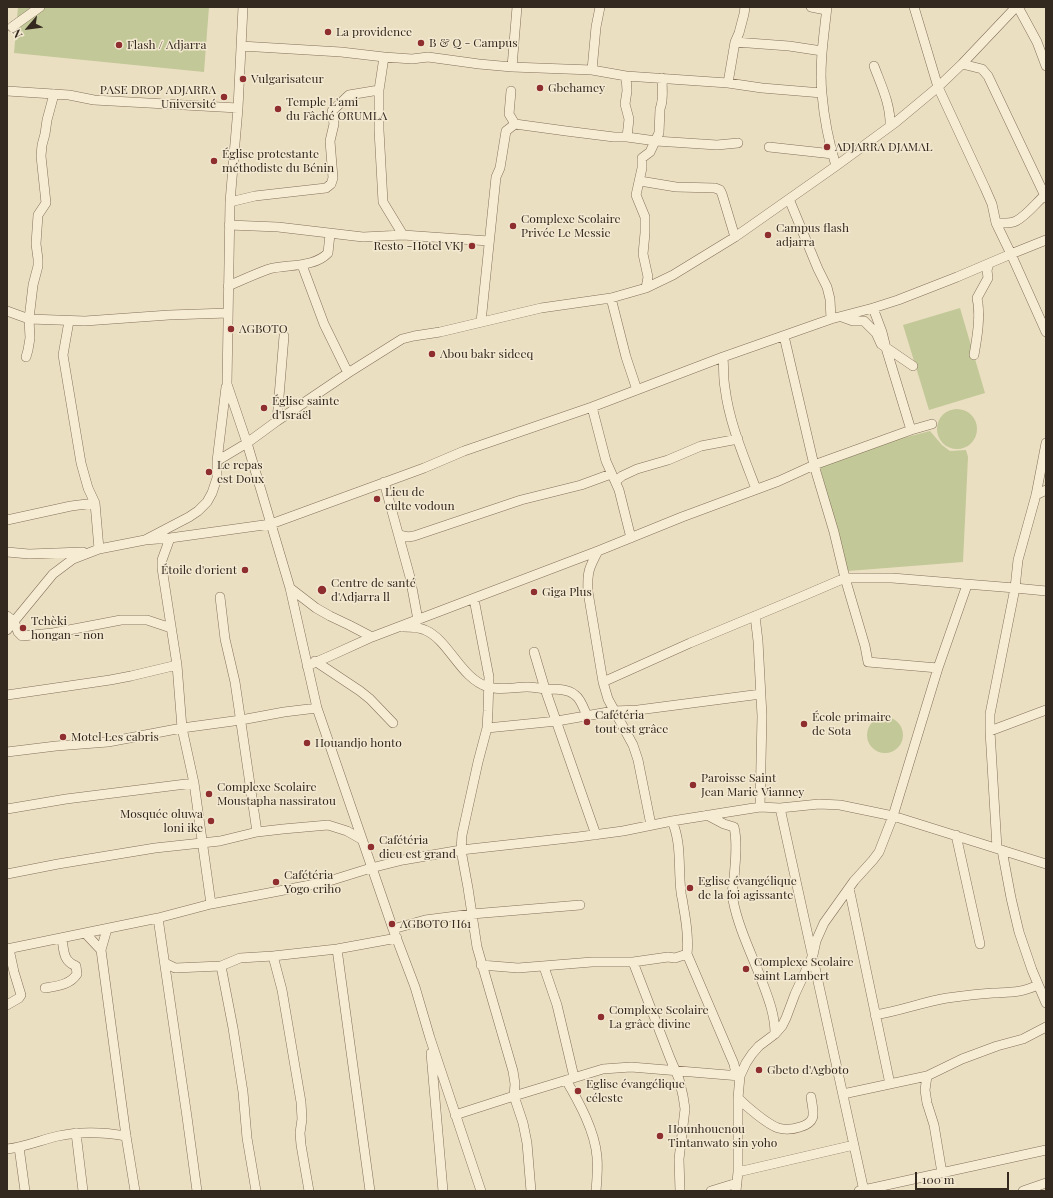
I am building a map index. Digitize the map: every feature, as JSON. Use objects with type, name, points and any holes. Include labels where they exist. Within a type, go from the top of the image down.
[{"type":"street","points":[[12,27],[40,7]]},
{"type":"street","points":[[145,540],[198,511],[207,502],[217,478],[216,461],[226,384],[230,202],[238,108],[243,7]]},
{"type":"street","points":[[512,67],[517,7]]},
{"type":"street","points":[[592,70],[596,27],[600,7]]},
{"type":"street","points":[[728,83],[735,42],[739,33],[745,7]]},
{"type":"street","points":[[811,7],[827,8],[822,51],[822,93],[826,125],[836,166]]},
{"type":"street","points":[[914,7],[938,87],[985,188],[992,204],[996,223],[1046,332]]},
{"type":"street","points":[[216,461],[247,443],[348,373],[402,339],[440,332],[541,308],[612,298],[646,288],[672,275],[735,237],[890,126],[938,87],[1017,7],[1037,42],[1046,66]]},
{"type":"street","points":[[735,42],[789,46],[822,51]]},
{"type":"street","points":[[241,46],[341,52],[412,59],[428,57],[512,67],[592,70],[626,76],[728,83],[762,88],[822,93]]},
{"type":"street","points":[[384,57],[379,90],[379,130],[383,202],[402,235]]},
{"type":"street","points":[[962,64],[982,69],[988,76],[1045,196],[1015,221],[1008,223],[996,223]]},
{"type":"street","points":[[874,66],[890,111],[890,126]]},
{"type":"street","points":[[626,76],[627,91],[624,104],[629,119],[627,137]]},
{"type":"street","points":[[646,288],[648,277],[643,254],[646,233],[645,217],[636,195],[640,181],[642,158],[650,152],[660,133],[662,78]]},
{"type":"street","points":[[230,202],[256,196],[326,188],[331,184],[332,178],[330,141],[334,124],[332,111],[349,95],[379,90]]},
{"type":"street","points":[[7,91],[69,95],[94,100],[238,108]]},
{"type":"street","points":[[510,91],[509,114],[516,124]]},
{"type":"street","points":[[26,357],[30,338],[29,320],[33,285],[38,266],[36,244],[38,216],[46,203],[41,156],[42,145],[54,94]]},
{"type":"street","points":[[481,322],[496,178],[500,168],[506,131],[516,124],[656,141],[717,145],[738,144]]},
{"type":"street","points":[[769,147],[833,154]]},
{"type":"street","points":[[640,181],[676,186],[715,188],[720,190],[735,237]]},
{"type":"street","points":[[789,199],[827,287],[832,319]]},
{"type":"street","points":[[229,225],[278,227],[364,237],[402,235],[489,241]]},
{"type":"street","points":[[228,286],[269,269],[302,265],[324,258],[328,254],[330,234]]},
{"type":"street","points":[[7,630],[10,619],[53,574],[74,559],[89,552],[145,540],[271,524],[424,468],[464,451],[592,407],[723,357],[832,319],[898,300],[1046,240]]},
{"type":"street","points":[[974,355],[979,307],[977,298],[988,278],[988,264]]},
{"type":"street","points":[[302,265],[324,324],[348,373]]},
{"type":"street","points":[[612,298],[626,357],[637,390]]},
{"type":"street","points":[[873,308],[882,332],[911,430]]},
{"type":"street","points":[[7,311],[29,320],[69,321],[228,313]]},
{"type":"street","points":[[842,316],[853,321],[864,320],[876,333],[881,344],[913,366]]},
{"type":"street","points":[[69,321],[63,355],[81,463],[88,488],[95,503],[99,549]]},
{"type":"street","points":[[277,421],[284,336]]},
{"type":"street","points":[[784,336],[814,465],[834,532],[868,662],[938,668]]},
{"type":"street","points":[[723,357],[728,407],[756,489]]},
{"type":"street","points":[[226,384],[247,443],[290,588],[311,664],[317,708],[371,868],[415,987],[455,1116],[481,1191]]},
{"type":"street","points":[[592,407],[606,460],[623,502],[631,538]]},
{"type":"street","points":[[311,664],[372,637],[779,481],[814,465],[911,430],[932,424]]},
{"type":"street","points":[[399,535],[408,537],[414,536],[521,500],[622,476],[637,469],[672,459],[701,446],[738,439]]},
{"type":"street","points":[[1046,443],[1036,495],[1018,560],[1015,588],[990,714],[999,849],[1019,932],[1046,1003]]},
{"type":"street","points":[[384,482],[410,577],[418,620]]},
{"type":"street","points":[[1036,495],[1046,490]]},
{"type":"street","points":[[7,520],[71,506],[95,503]]},
{"type":"street","points":[[170,538],[162,564],[177,665],[182,728],[194,783],[211,904]]},
{"type":"street","points":[[598,551],[587,577],[588,592],[603,682],[608,699],[633,745],[638,760],[650,825]]},
{"type":"street","points":[[7,552],[29,554],[89,552]]},
{"type":"street","points":[[603,682],[690,643],[845,578],[892,578],[1046,591]]},
{"type":"street","points":[[737,1076],[759,1046],[775,1034],[782,1026],[824,923],[849,888],[879,852],[893,816],[938,668],[967,584]]},
{"type":"street","points":[[290,588],[316,608],[372,637]]},
{"type":"street","points":[[220,596],[225,639],[235,682],[257,832]]},
{"type":"street","points":[[474,599],[488,677],[487,728],[462,835],[461,850],[477,947],[513,1072],[515,1084],[514,1096],[523,1123],[527,1143],[530,1191]]},
{"type":"street","points":[[755,616],[758,641],[762,716],[760,807]]},
{"type":"street","points":[[10,619],[22,636],[53,633],[121,620],[147,620],[171,628]]},
{"type":"street","points":[[401,626],[425,630],[438,638],[457,662],[480,684],[504,689],[525,687],[562,689],[575,695],[587,716]]},
{"type":"street","points":[[534,652],[545,689],[596,835]]},
{"type":"street","points":[[311,664],[360,691],[370,699],[393,724]]},
{"type":"street","points":[[7,695],[110,680],[177,665]]},
{"type":"street","points":[[487,728],[556,721],[614,711],[638,710],[761,694]]},
{"type":"street","points":[[7,752],[108,742],[182,728],[317,708]]},
{"type":"street","points":[[990,731],[1046,710]]},
{"type":"street","points":[[7,809],[66,799],[194,783]]},
{"type":"street","points":[[7,1005],[19,998],[21,995],[8,949],[86,934],[158,918],[211,904],[326,882],[403,860],[461,850],[623,831],[672,821],[760,807],[780,808],[819,804],[840,805],[893,816],[1046,864]]},
{"type":"street","points":[[780,808],[854,1145],[862,1191],[1046,1150]]},
{"type":"street","points":[[707,815],[724,824],[734,827],[736,834],[732,898],[744,937],[768,998],[773,1014],[775,1034]]},
{"type":"street","points":[[672,821],[678,837],[681,893],[689,943],[687,954],[734,1064],[737,1076],[737,1187],[711,1191]]},
{"type":"street","points":[[7,874],[154,848],[220,842],[257,832],[328,825],[347,831],[361,839]]},
{"type":"street","points":[[956,836],[980,944]]},
{"type":"street","points":[[849,888],[890,1084]]},
{"type":"street","points":[[393,929],[425,920],[472,914],[580,905]]},
{"type":"street","points":[[158,918],[197,1191]]},
{"type":"street","points":[[107,929],[101,950],[126,1136],[135,1191]]},
{"type":"street","points":[[86,934],[101,950]]},
{"type":"street","points":[[165,963],[175,968],[221,966],[240,958],[337,949],[397,938]]},
{"type":"street","points":[[44,988],[62,986],[74,978],[77,974],[76,966],[70,964],[66,960],[62,939]]},
{"type":"street","points":[[337,949],[370,1191]]},
{"type":"street","points":[[482,965],[518,968],[544,967],[592,962],[633,962],[668,957],[675,958],[687,954]]},
{"type":"street","points":[[273,956],[282,990],[301,1102],[301,1146],[309,1191]]},
{"type":"street","points":[[633,962],[676,1072],[683,1096],[685,1109],[679,1159],[680,1191]]},
{"type":"street","points":[[221,966],[233,1028],[247,1138],[256,1191]]},
{"type":"street","points":[[544,967],[557,1006],[570,1079],[574,1093],[594,1137],[597,1157],[596,1191]]},
{"type":"street","points":[[875,1015],[894,1012],[946,998],[994,993],[1013,993],[1025,991],[1038,985]]},
{"type":"street","points":[[843,1094],[927,1076],[997,1046],[1023,1039],[1046,1027]]},
{"type":"street","points":[[430,1038],[443,1191]]},
{"type":"street","points":[[455,1116],[603,1068],[631,1067],[737,1076]]},
{"type":"street","points":[[927,1076],[925,1090],[927,1103],[934,1125],[942,1173]]},
{"type":"street","points":[[738,1098],[752,1111],[775,1127],[785,1129],[798,1128],[811,1122],[814,1116],[811,1097]]},
{"type":"street","points":[[7,1149],[76,1133],[103,1133],[126,1136]]},
{"type":"street","points":[[76,1133],[83,1191]]},
{"type":"street","points":[[738,1172],[854,1145]]},
{"type":"street","points":[[19,1147],[25,1191]]},
{"type":"street","points":[[1022,1191],[1046,1183]]},
{"type":"green space","points":[[18,7],[209,7],[204,72],[14,53]]},
{"type":"green space","points":[[960,308],[985,393],[929,410],[903,325]]},
{"type":"green space","points":[[961,409],[968,412],[974,418],[977,429],[976,437],[968,446],[961,449],[953,449],[946,446],[938,437],[937,425],[940,418],[949,410]]},
{"type":"green space","points":[[930,431],[942,445],[950,451],[966,450],[968,457],[963,562],[848,571],[818,460]]},
{"type":"green space","points":[[885,717],[898,722],[903,735],[898,748],[885,753],[872,748],[867,735],[872,722]]},
{"type":"place","name":"La providence","points":[[328,32]]},
{"type":"place","name":"B & Q - Campus","points":[[421,43]]},
{"type":"place","name":"Flash / Adjarra","points":[[119,45]]},
{"type":"place","name":"Vulgarisateur","points":[[243,79]]},
{"type":"place","name":"Gbehamey","points":[[540,88]]},
{"type":"place","name":"PASE DROP ADJARRA Université","points":[[224,97]]},
{"type":"place","name":"Temple L'ami du Fâché ORUMLA","points":[[278,109]]},
{"type":"place","name":"ADJARRA DJAMAL","points":[[827,147]]},
{"type":"place","name":"Église protestante méthodiste du Bénin","points":[[214,161]]},
{"type":"place","name":"Complexe Scolaire Privée Le Messie","points":[[513,226]]},
{"type":"place","name":"Campus flash adjarra","points":[[768,235]]},
{"type":"place","name":"Resto -Hotel VKJ","points":[[472,246]]},
{"type":"place","name":"AGBOTO","points":[[231,329]]},
{"type":"place","name":"Abou bakr sideeq","points":[[432,354]]},
{"type":"place","name":"Église sainte d'Israël","points":[[264,408]]},
{"type":"place","name":"Le repas est Doux","points":[[209,472]]},
{"type":"place","name":"Lieu de culte vodoun","points":[[377,499]]},
{"type":"place","name":"Étoile d'orient","points":[[245,570]]},
{"type":"place","name":"Centre de santé d'Adjarra ll","points":[[322,590]]},
{"type":"place","name":"Giga Plus","points":[[534,592]]},
{"type":"place","name":"Tchèki hongan - non","points":[[23,628]]},
{"type":"place","name":"Cafétéria tout est grâce","points":[[587,722]]},
{"type":"place","name":"École primaire de Sota","points":[[804,724]]},
{"type":"place","name":"Motel Les cabris","points":[[63,737]]},
{"type":"place","name":"Houandjo honto","points":[[307,743]]},
{"type":"place","name":"Paroisse Saint Jean Marie Vianney","points":[[693,785]]},
{"type":"place","name":"Complexe Scolaire Moustapha nassiratou","points":[[209,794]]},
{"type":"place","name":"Mosquée oluwa loni ike","points":[[211,821]]},
{"type":"place","name":"Cafétéria dieu est grand","points":[[371,847]]},
{"type":"place","name":"Cafétéria Yogo criho","points":[[276,882]]},
{"type":"place","name":"Eglise évangélique de la foi agissante","points":[[690,888]]},
{"type":"place","name":"AGBOTO H61","points":[[392,924]]},
{"type":"place","name":"Complexe Scolaire saint Lambert","points":[[746,969]]},
{"type":"place","name":"Complexe Scolaire La grâce divine","points":[[601,1017]]},
{"type":"place","name":"Gbeto d'Agboto","points":[[759,1070]]},
{"type":"place","name":"Eglise évangélique céleste","points":[[578,1091]]},
{"type":"place","name":"Hounhouenou Tintanwato sin yoho","points":[[660,1136]]}]
